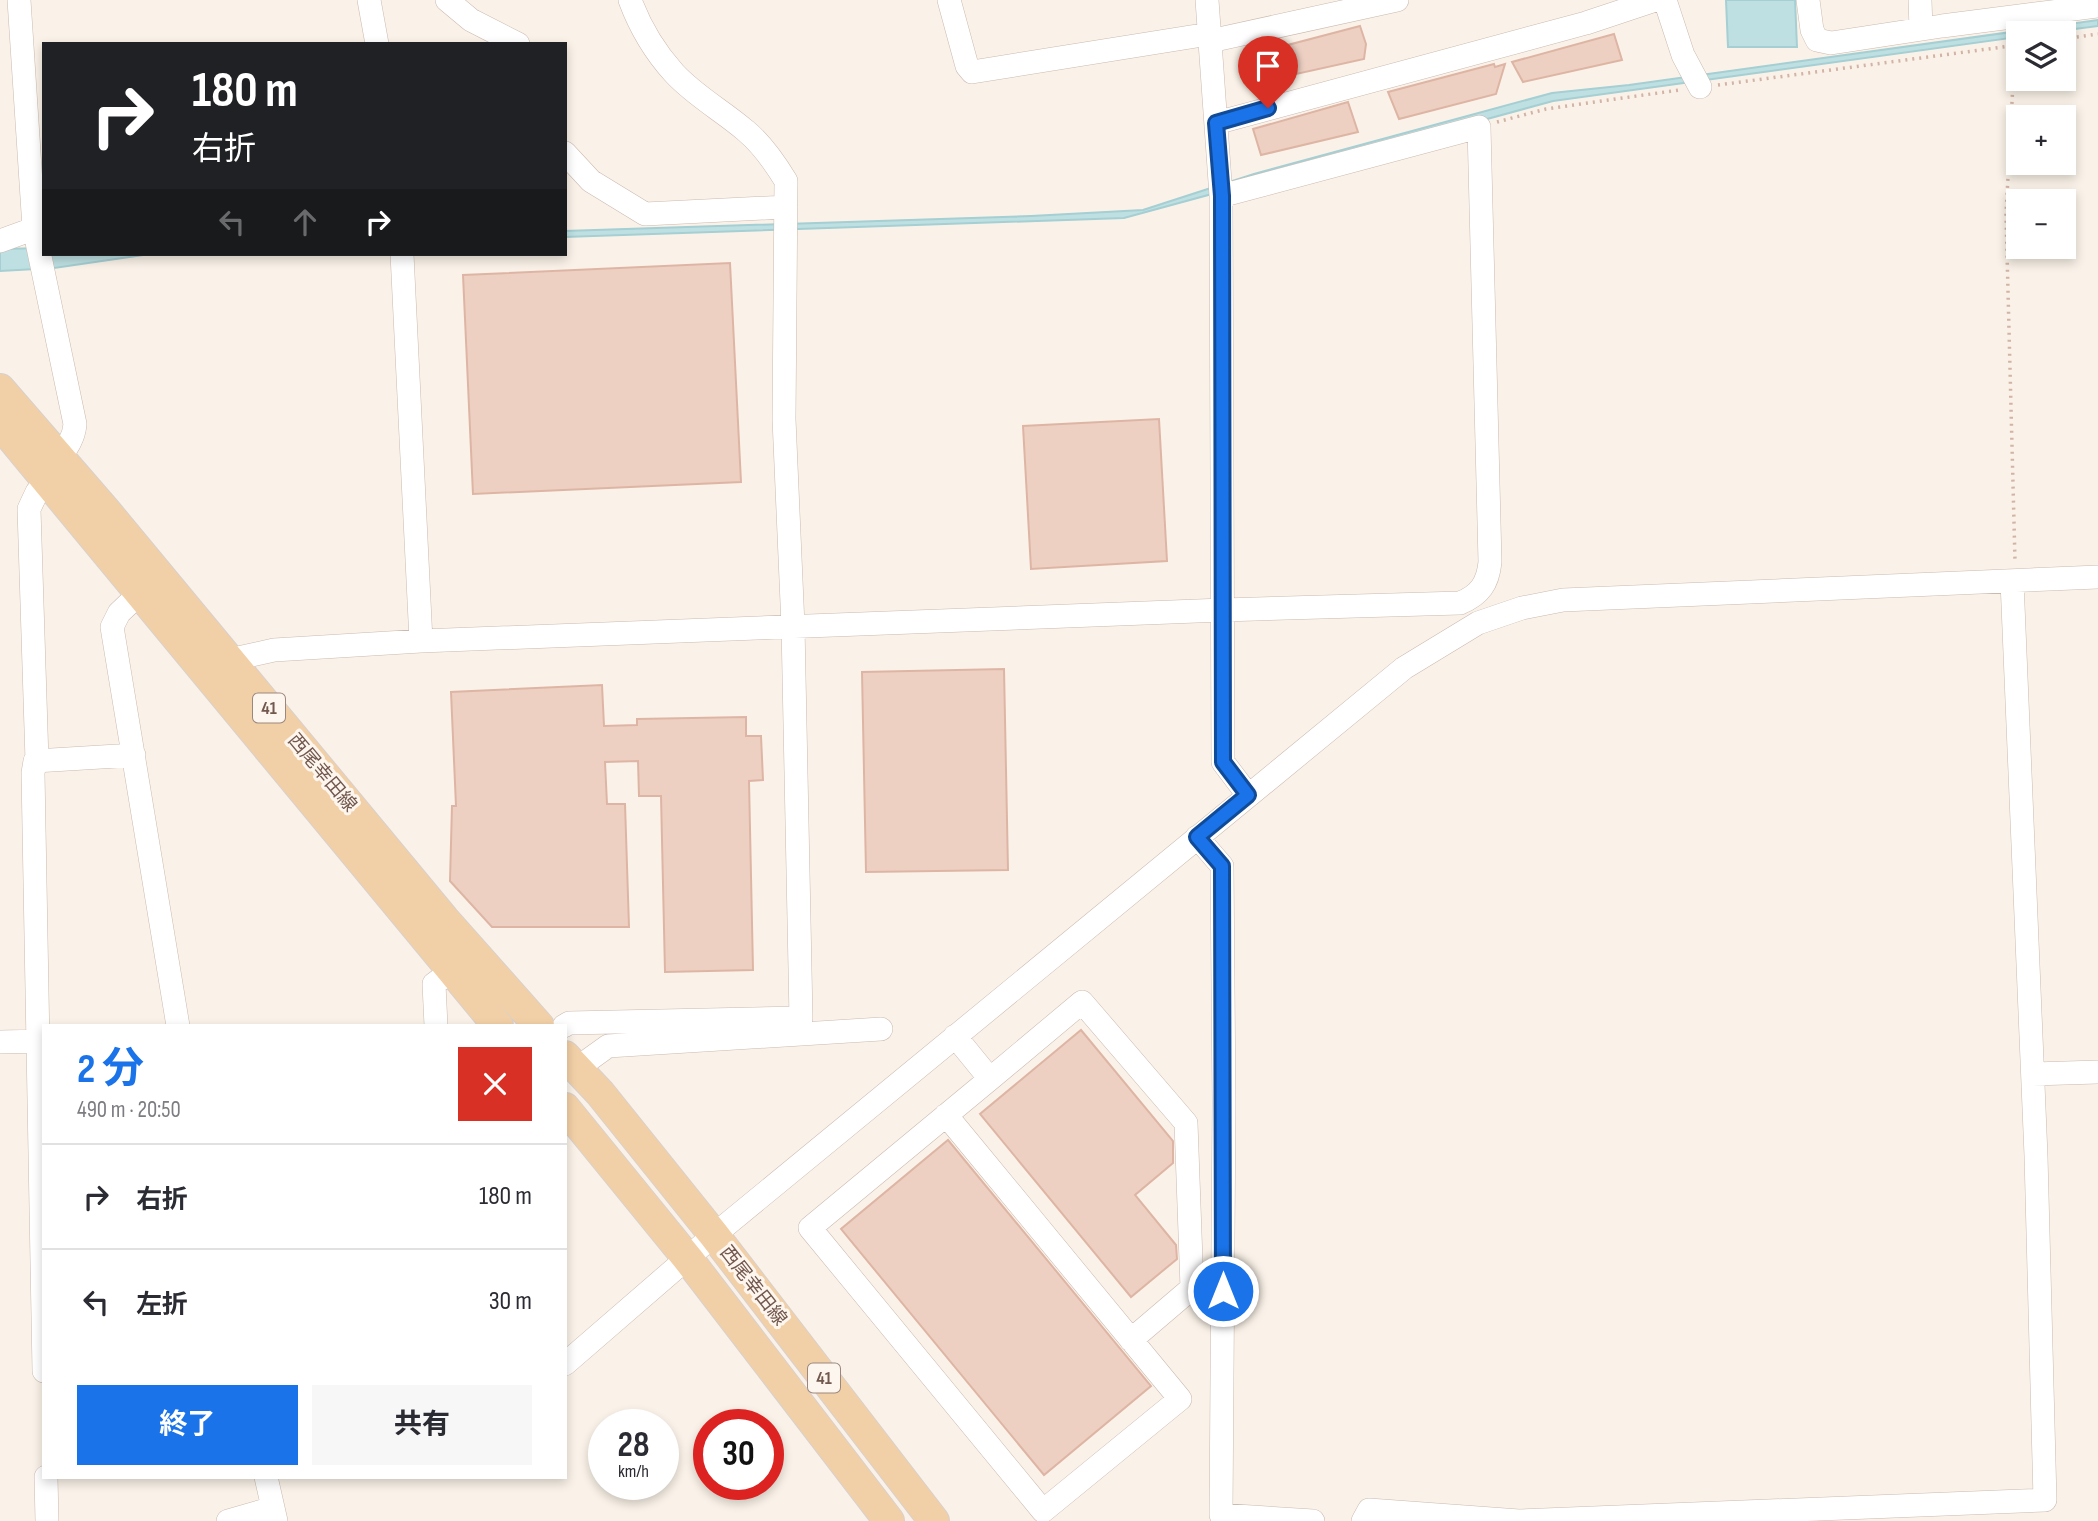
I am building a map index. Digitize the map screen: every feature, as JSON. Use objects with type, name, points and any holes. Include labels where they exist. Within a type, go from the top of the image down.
[{"type":"main road","name":"西尾幸田線","points":[[0,389],[53,470],[140,593],[496,1024]]},
{"type":"main road","name":"西尾幸田線","points":[[0,424],[105,510],[444,919],[537,1024]]},
{"type":"main road","name":"西尾幸田線","points":[[571,1063],[600,1093],[714,1235],[934,1521]]},
{"type":"main road","name":"西尾幸田線","points":[[567,1110],[688,1259],[890,1521]]},
{"type":"street","points":[[0,242],[39,227],[19,0]]},
{"type":"street","points":[[369,0],[377,42]]},
{"type":"street","points":[[447,0],[471,20],[513,42]]},
{"type":"street","points":[[567,1024],[801,1018],[793,626],[785,419],[786,181],[772,159],[747,131],[674,74],[640,27],[630,0]]},
{"type":"street","points":[[949,0],[967,66],[972,72],[1210,37],[1397,0]]},
{"type":"street","points":[[1207,0],[1222,196],[1223,762],[1248,795]]},
{"type":"street","points":[[1216,123],[1586,23],[1655,0]]},
{"type":"street","points":[[1665,0],[1683,55],[1696,80]]},
{"type":"street","points":[[1808,0],[1812,30],[1817,40],[1831,43],[1922,29],[2024,8],[2098,6]]},
{"type":"street","points":[[1920,0],[1922,29]]},
{"type":"street","points":[[229,660],[274,650],[421,642],[1460,603],[1472,598],[1488,579],[1490,562],[1479,127],[1222,196]]},
{"type":"street","points":[[567,155],[591,181],[645,214],[786,206]]},
{"type":"street","points":[[42,1206],[33,773],[37,761],[29,509],[74,433],[75,424],[44,256]]},
{"type":"street","points":[[402,256],[421,642]]},
{"type":"street","points":[[567,1362],[714,1235],[1404,668],[1478,623],[1522,608],[1563,600],[2098,577]]},
{"type":"street","points":[[1363,1521],[1369,1510],[1519,1521],[2045,1500],[2033,1074],[2012,581]]},
{"type":"street","points":[[140,593],[119,613],[112,627],[178,1024]]},
{"type":"street","points":[[37,761],[134,755]]},
{"type":"street","points":[[1197,837],[1222,866],[1224,1123],[1221,1515],[1313,1521]]},
{"type":"street","points":[[436,1024],[434,984],[453,970]]},
{"type":"street","points":[[946,1115],[1131,1340],[1180,1399],[1043,1511],[810,1228],[946,1115],[990,1079],[1082,1002],[1186,1123],[1192,1289],[1131,1340]]},
{"type":"street","points":[[571,1063],[608,1046],[881,1030]]},
{"type":"street","points":[[955,1036],[990,1079]]},
{"type":"street","points":[[0,1042],[40,1041]]},
{"type":"street","points":[[2033,1074],[2098,1072]]},
{"type":"street","points":[[1186,1123],[1224,1123]]},
{"type":"street","points":[[46,1479],[47,1521]]},
{"type":"street","points":[[228,1521],[274,1514],[266,1479]]},
{"type":"path","points":[[2076,37],[2098,34]]},
{"type":"path","points":[[1479,127],[1546,108],[1696,80],[2006,46]]},
{"type":"path","points":[[2012,581],[2015,561],[2006,214],[2013,91]]},
{"type":"water","points":[[1726,0],[1795,0],[1797,47],[1728,47]]},
{"type":"water","points":[[2098,20],[2098,26],[2076,29],[2076,23]]},
{"type":"water","points":[[2006,33],[2006,39],[1553,101],[1124,218],[567,237],[567,231],[1143,210],[1254,174],[1552,93],[1629,85]]},
{"type":"water","points":[[42,248],[42,256],[136,256],[54,268],[0,271],[0,249]]},
{"type":"building","points":[[1360,26],[1366,44],[1364,59],[1269,80],[1257,53]]},
{"type":"building","points":[[1614,34],[1622,60],[1523,82],[1512,62]]},
{"type":"building","points":[[1494,64],[1495,67],[1505,64],[1496,94],[1399,119],[1388,92]]},
{"type":"building","points":[[1348,102],[1358,132],[1261,155],[1253,129]]},
{"type":"building","points":[[730,263],[741,482],[473,494],[463,275]]},
{"type":"building","points":[[1159,419],[1167,561],[1031,569],[1023,426]]},
{"type":"building","points":[[1004,669],[1008,870],[866,872],[862,672]]},
{"type":"building","points":[[602,685],[604,726],[637,725],[637,719],[746,717],[746,736],[761,736],[763,780],[749,781],[753,970],[665,972],[661,796],[639,796],[638,761],[605,762],[607,804],[625,804],[629,927],[492,927],[450,881],[452,806],[456,806],[451,692]]},
{"type":"building","points":[[1081,1030],[1173,1141],[1173,1163],[1135,1195],[1176,1245],[1177,1259],[1131,1297],[980,1114]]},
{"type":"building","points":[[948,1140],[1151,1386],[1044,1475],[841,1229]]},
{"type":"route","points":[[1223,1291],[1222,866],[1197,837],[1248,795],[1223,762],[1222,196],[1216,123],[1268,108]]}]
